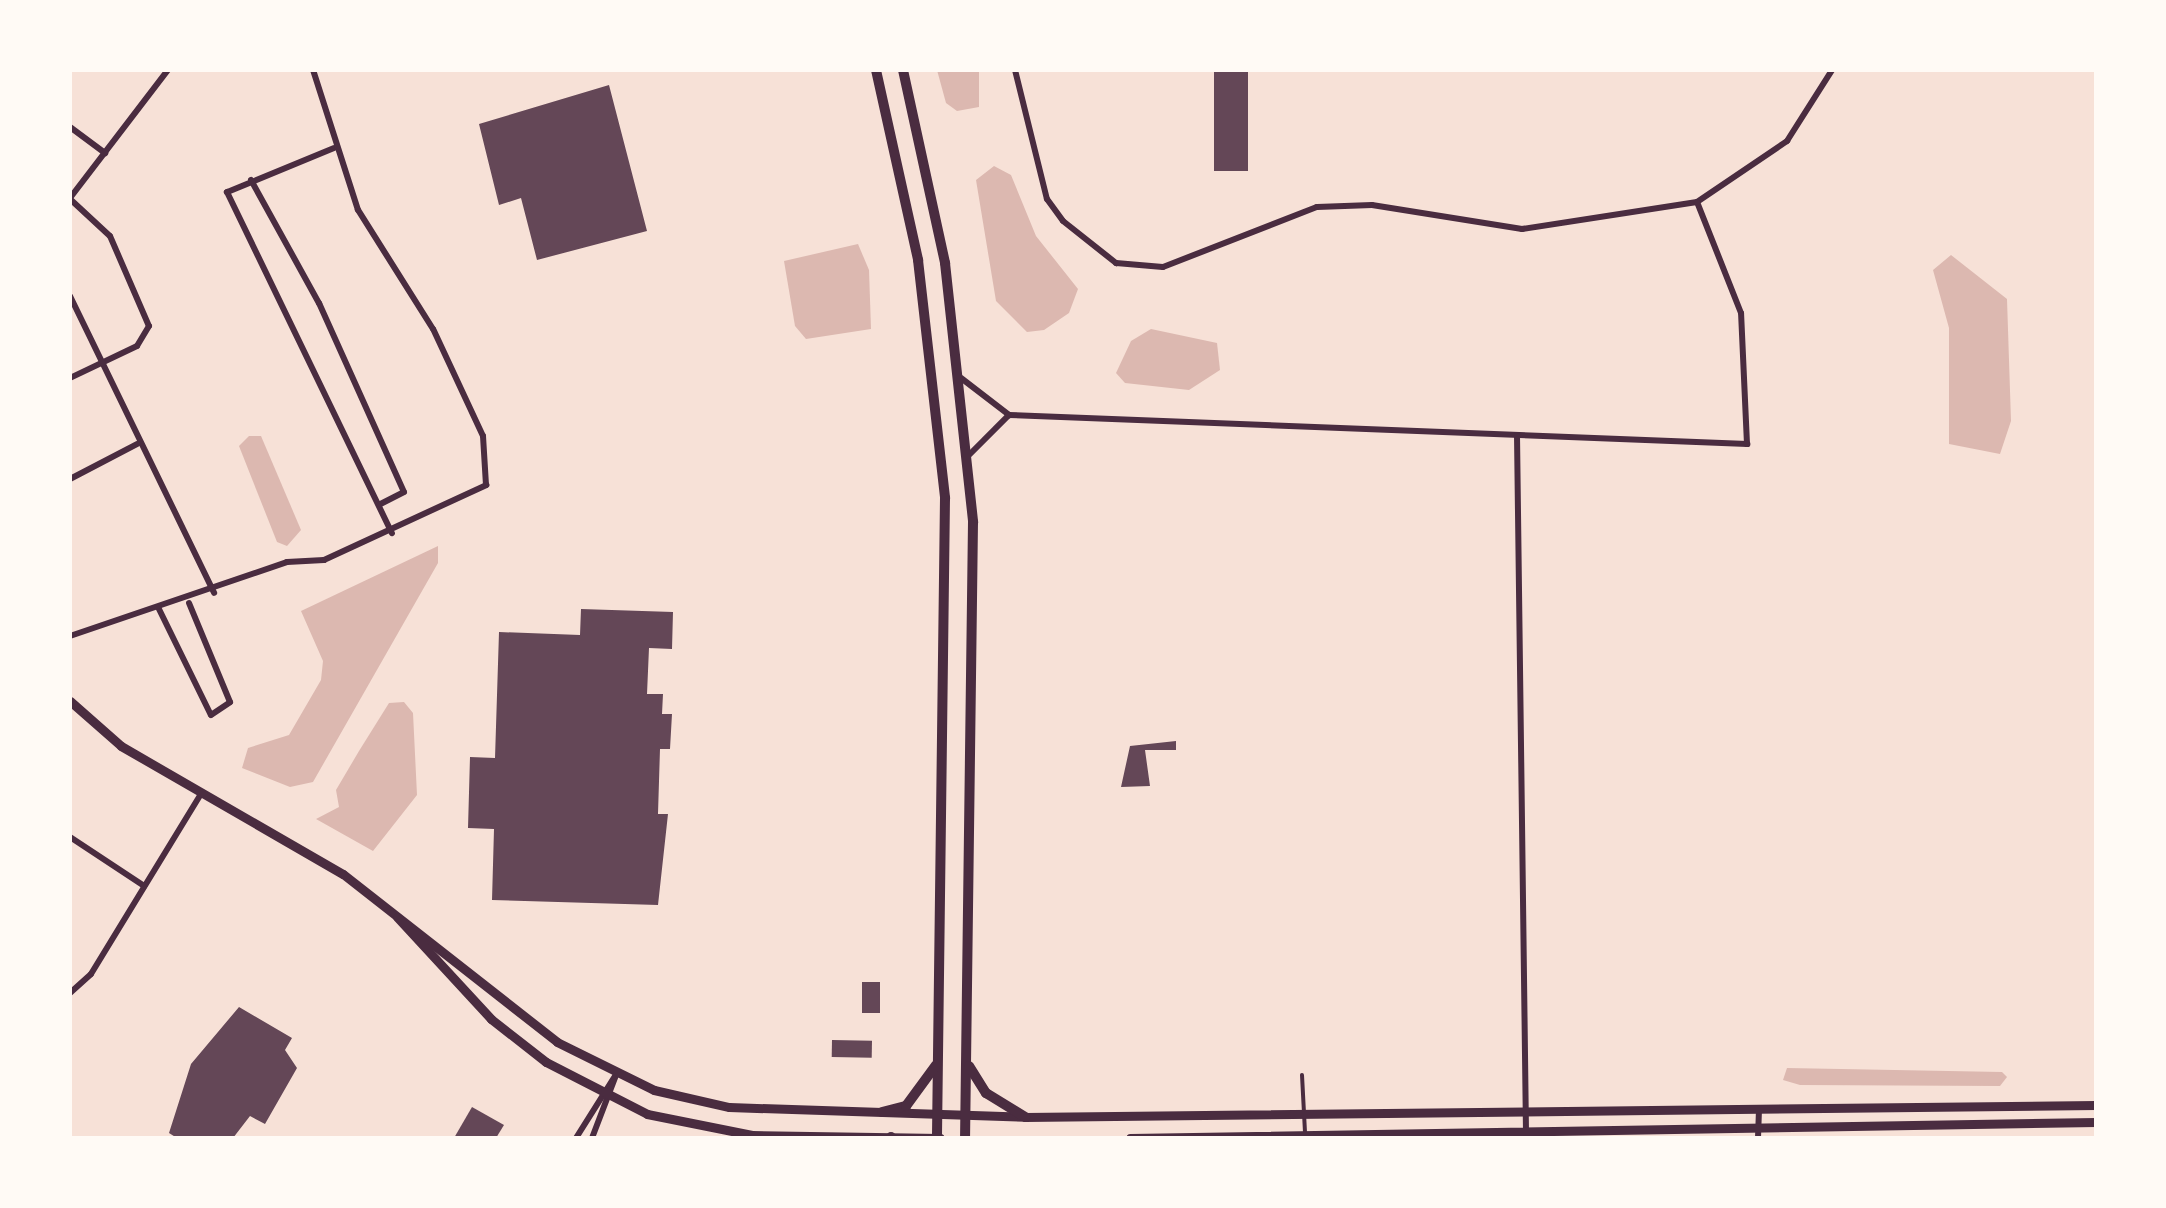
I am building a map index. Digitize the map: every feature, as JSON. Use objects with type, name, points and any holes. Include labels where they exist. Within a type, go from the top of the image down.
[{"type":"main road","points":[[876,70],[918,260],[945,498],[938,1138]]},
{"type":"main road","points":[[902,70],[961,378],[968,456],[975,658],[965,1138]]},
{"type":"main road","points":[[882,1112],[924,1090],[939,1055]]},
{"type":"main road","points":[[966,1060],[986,1094],[1024,1117]]},
{"type":"street","points":[[70,378],[145,336],[148,306],[110,236],[70,198],[168,70]]},
{"type":"street","points":[[70,636],[158,607],[189,603],[392,532],[476,496],[489,459],[433,329],[358,210],[334,148],[313,70]]},
{"type":"street","points":[[1015,70],[1047,199],[1088,248],[1116,263],[1182,264],[1317,207],[1401,208],[1522,229],[1697,202],[1765,162],[1832,70]]},
{"type":"street","points":[[70,127],[104,153]]},
{"type":"street","points":[[334,148],[227,192],[392,532]]},
{"type":"street","points":[[251,180],[320,303],[404,492],[380,504]]},
{"type":"street","points":[[961,378],[1008,415],[1747,444],[1741,314],[1697,202]]},
{"type":"street","points":[[70,296],[73,316],[103,362],[136,444],[214,593]]},
{"type":"street","points":[[968,456],[1008,415]]},
{"type":"street","points":[[1517,434],[1526,1132]]},
{"type":"street","points":[[70,479],[136,444]]},
{"type":"street","points":[[158,607],[210,715],[230,702],[189,603]]},
{"type":"street","points":[[70,701],[121,746],[202,792],[395,915],[558,1042],[616,1074],[729,1107],[1024,1117],[2096,1105]]},
{"type":"street","points":[[70,993],[144,886],[202,792]]},
{"type":"street","points":[[70,837],[144,886]]},
{"type":"street","points":[[395,915],[491,1020],[614,1100],[688,1127],[938,1138]]},
{"type":"street","points":[[576,1138],[598,1092],[616,1074]]},
{"type":"street","points":[[592,1138],[614,1100],[616,1074]]},
{"type":"street","points":[[1758,1133],[1759,1110]]},
{"type":"street","points":[[1130,1138],[1758,1133],[2096,1122]]},
{"type":"lane","points":[[1302,1075],[1305,1136]]},
{"type":"shaded area","points":[[937,70],[979,70],[979,107],[957,111],[946,103]]},
{"type":"shaded area","points":[[994,166],[1011,175],[1036,236],[1078,289],[1069,313],[1044,330],[1027,332],[996,301],[976,180]]},
{"type":"shaded area","points":[[858,244],[869,270],[871,329],[806,339],[795,326],[784,261]]},
{"type":"shaded area","points":[[1951,255],[2007,299],[2011,421],[2000,454],[1949,444],[1949,328],[1933,270]]},
{"type":"shaded area","points":[[1151,329],[1217,343],[1220,370],[1189,390],[1125,383],[1116,373],[1131,341]]},
{"type":"shaded area","points":[[249,436],[261,436],[301,530],[287,546],[277,542],[239,446]]},
{"type":"shaded area","points":[[438,546],[438,563],[313,782],[290,787],[242,768],[248,748],[289,735],[321,680],[323,661],[301,611]]},
{"type":"shaded area","points":[[404,702],[413,713],[417,795],[373,851],[316,819],[339,807],[336,790],[389,703]]},
{"type":"shaded area","points":[[1787,1068],[2002,1072],[2007,1077],[2000,1086],[1800,1085],[1783,1080]]},
{"type":"building","points":[[1214,70],[1248,70],[1248,171],[1214,171]]},
{"type":"building","points":[[609,85],[647,231],[537,260],[521,198],[499,205],[479,124]]},
{"type":"building","points":[[581,609],[673,612],[672,649],[649,648],[647,694],[663,694],[662,714],[672,714],[670,749],[660,749],[658,814],[668,814],[658,905],[492,900],[494,829],[468,828],[470,757],[495,758],[499,632],[580,635]]},
{"type":"building","points":[[1176,741],[1176,750],[1145,750],[1150,786],[1121,787],[1130,746]]},
{"type":"building","points":[[862,982],[880,982],[880,1013],[862,1013]]},
{"type":"building","points":[[239,1007],[292,1038],[285,1050],[297,1068],[265,1124],[250,1116],[233,1138],[177,1138],[169,1133],[191,1064]]},
{"type":"building","points":[[832,1040],[872,1041],[872,1058],[832,1057]]},
{"type":"building","points":[[472,1107],[504,1125],[496,1138],[454,1138]]}]
